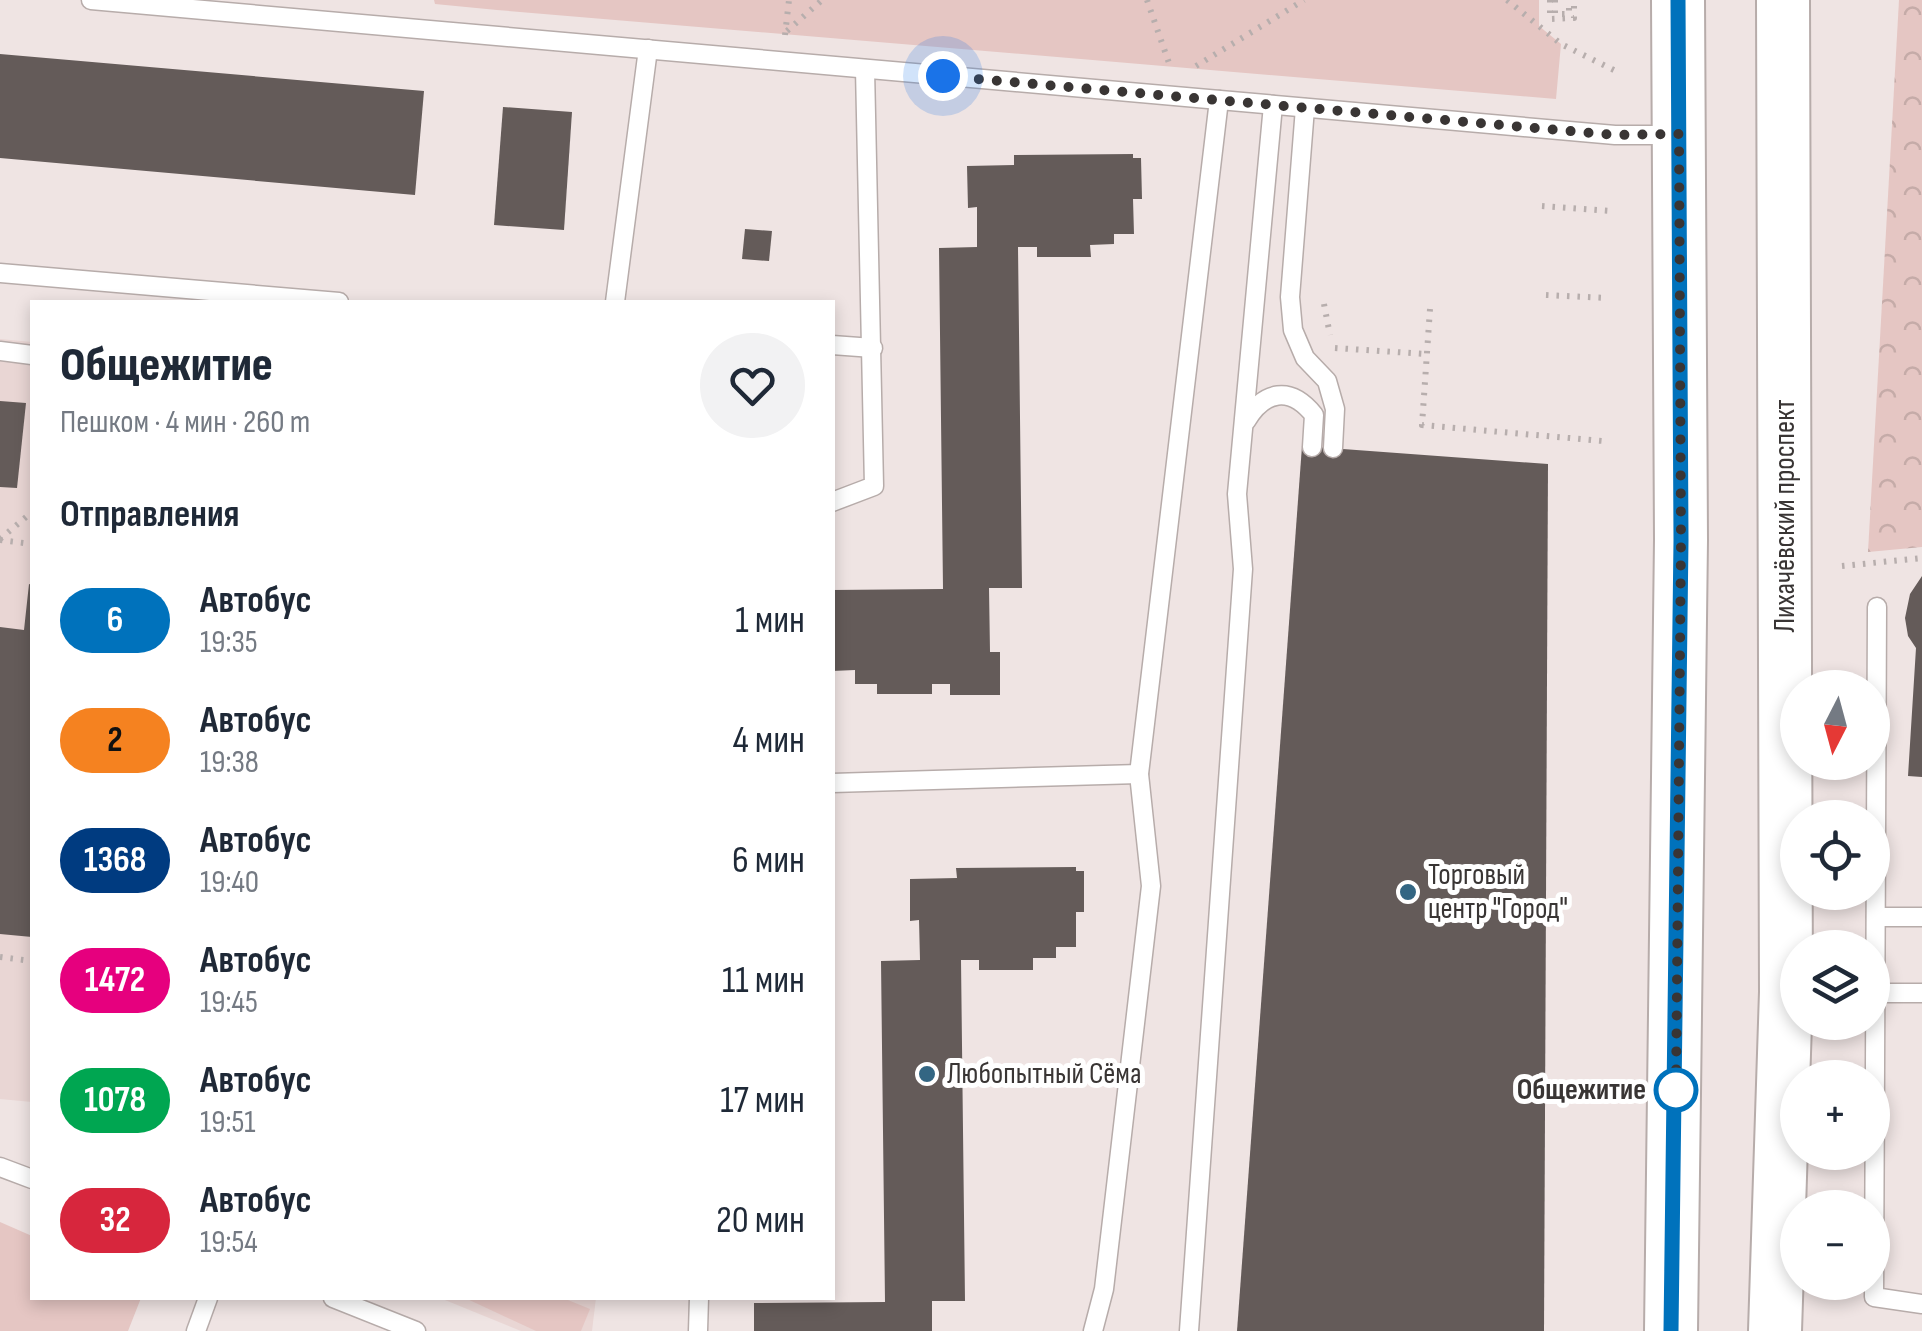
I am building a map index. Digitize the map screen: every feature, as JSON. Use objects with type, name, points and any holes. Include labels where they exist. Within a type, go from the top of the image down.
[{"type":"main road","points":[[1671,1331],[1681,559],[1678,0]]},
{"type":"main road","name":"Лихачёвский проспект","points":[[1783,0],[1791,930]]},
{"type":"main road","name":"Лихачёвский проспект","points":[[1775,1331],[1790,1040]]},
{"type":"lane","points":[[91,0],[1615,135],[1679,134]]},
{"type":"lane","points":[[614,300],[648,49]]},
{"type":"lane","points":[[835,501],[874,486],[866,68]]},
{"type":"lane","points":[[1093,1331],[1104,1289],[1151,886],[1138,774],[1219,100]]},
{"type":"lane","points":[[1189,1331],[1243,569],[1236,494],[1273,105]]},
{"type":"lane","points":[[1306,108],[1290,297],[1294,330],[1305,358],[1327,382],[1336,409],[1333,448]]},
{"type":"lane","points":[[0,272],[316,300]]},
{"type":"lane","points":[[835,345],[872,348]]},
{"type":"lane","points":[[0,352],[30,355]]},
{"type":"lane","points":[[1243,426],[1256,404],[1270,396],[1290,397],[1304,403],[1314,415],[1312,447]]},
{"type":"lane","points":[[1876,930],[1877,606]]},
{"type":"lane","points":[[835,783],[1138,774]]},
{"type":"lane","points":[[1876,917],[1922,916]]},
{"type":"lane","points":[[1890,994],[1922,993]]},
{"type":"lane","points":[[1874,1040],[1874,1296],[1922,1304]]},
{"type":"lane","points":[[0,1167],[30,1179]]},
{"type":"lane","points":[[196,1331],[207,1300]]},
{"type":"lane","points":[[338,1300],[416,1331]]},
{"type":"lane","points":[[698,1331],[699,1300]]},
{"type":"path","points":[[786,32],[822,0]]},
{"type":"path","points":[[1147,0],[1176,96]]},
{"type":"path","points":[[1176,96],[1194,68],[1304,0]]},
{"type":"path","points":[[1507,0],[1561,44],[1620,73]]},
{"type":"path","points":[[1552,0],[1555,14],[1570,14],[1572,0]]},
{"type":"path","points":[[1542,206],[1612,211]]},
{"type":"path","points":[[1546,294],[1607,298]]},
{"type":"path","points":[[1430,309],[1422,424],[1603,441]]},
{"type":"path","points":[[1330,348],[1426,354]]},
{"type":"path","points":[[0,540],[30,514]]},
{"type":"path","points":[[0,540],[30,544]]},
{"type":"path","points":[[1842,566],[1922,558]]},
{"type":"path","points":[[0,958],[30,961]]},
{"type":"shaded area","points":[[0,339],[30,342],[30,1102],[0,1099]]},
{"type":"shaded area","points":[[445,1300],[596,1300],[592,1331],[521,1331]]},
{"type":"green space","points":[[434,0],[1539,0],[1539,26],[1561,44],[1556,99],[497,10],[435,4]]},
{"type":"green space","points":[[1899,0],[1922,0],[1922,547],[1868,552]]},
{"type":"green space","points":[[0,1222],[30,1235],[30,1300],[140,1300],[128,1331],[0,1331]]},
{"type":"green space","points":[[469,1300],[568,1300],[590,1309],[581,1331],[536,1331]]},
{"type":"building","points":[[0,54],[424,91],[415,195],[0,158]]},
{"type":"building","points":[[503,107],[572,112],[564,230],[494,225]]},
{"type":"building","points":[[1133,154],[1133,158],[1141,158],[1142,199],[1133,199],[1134,234],[1114,234],[1114,244],[1090,245],[1091,257],[1037,257],[1037,247],[1018,247],[1022,588],[989,588],[990,652],[1000,652],[1000,695],[950,695],[950,684],[932,684],[932,694],[877,694],[877,684],[855,684],[855,670],[835,671],[835,590],[943,589],[939,248],[977,247],[977,207],[968,208],[967,166],[1014,165],[1014,155]]},
{"type":"building","points":[[745,229],[772,231],[769,261],[742,259]]},
{"type":"building","points":[[0,401],[26,403],[17,488],[0,487]]},
{"type":"building","name":"Торговый центр \"Город\"","points":[[1302,446],[1548,464],[1544,1331],[1237,1331]]},
{"type":"building","points":[[1922,576],[1922,777],[1908,776],[1916,648],[1908,636],[1905,618],[1910,594]]},
{"type":"building","points":[[29,584],[30,937],[0,934],[0,627],[24,630]]},
{"type":"building","points":[[1076,867],[1076,871],[1084,871],[1084,912],[1076,912],[1076,947],[1056,947],[1056,958],[1033,958],[1033,970],[979,970],[979,960],[961,960],[965,1301],[932,1301],[932,1331],[754,1331],[754,1303],[885,1302],[881,961],[920,960],[919,920],[910,921],[910,879],[957,878],[956,868]]},
{"type":"bus line","name":"6","points":[[1671,1331],[1681,540],[1678,0]]},
{"type":"place","name":"Торговый центр \"Город\"","points":[[1408,892]]},
{"type":"place","name":"Любопытный Сёма","points":[[927,1074]]},
{"type":"place","name":"Общежитие","points":[[1676,1090]]},
{"type":"route","points":[[943,76],[1615,135],[1679,134],[1681,540],[1676,1090]]}]
